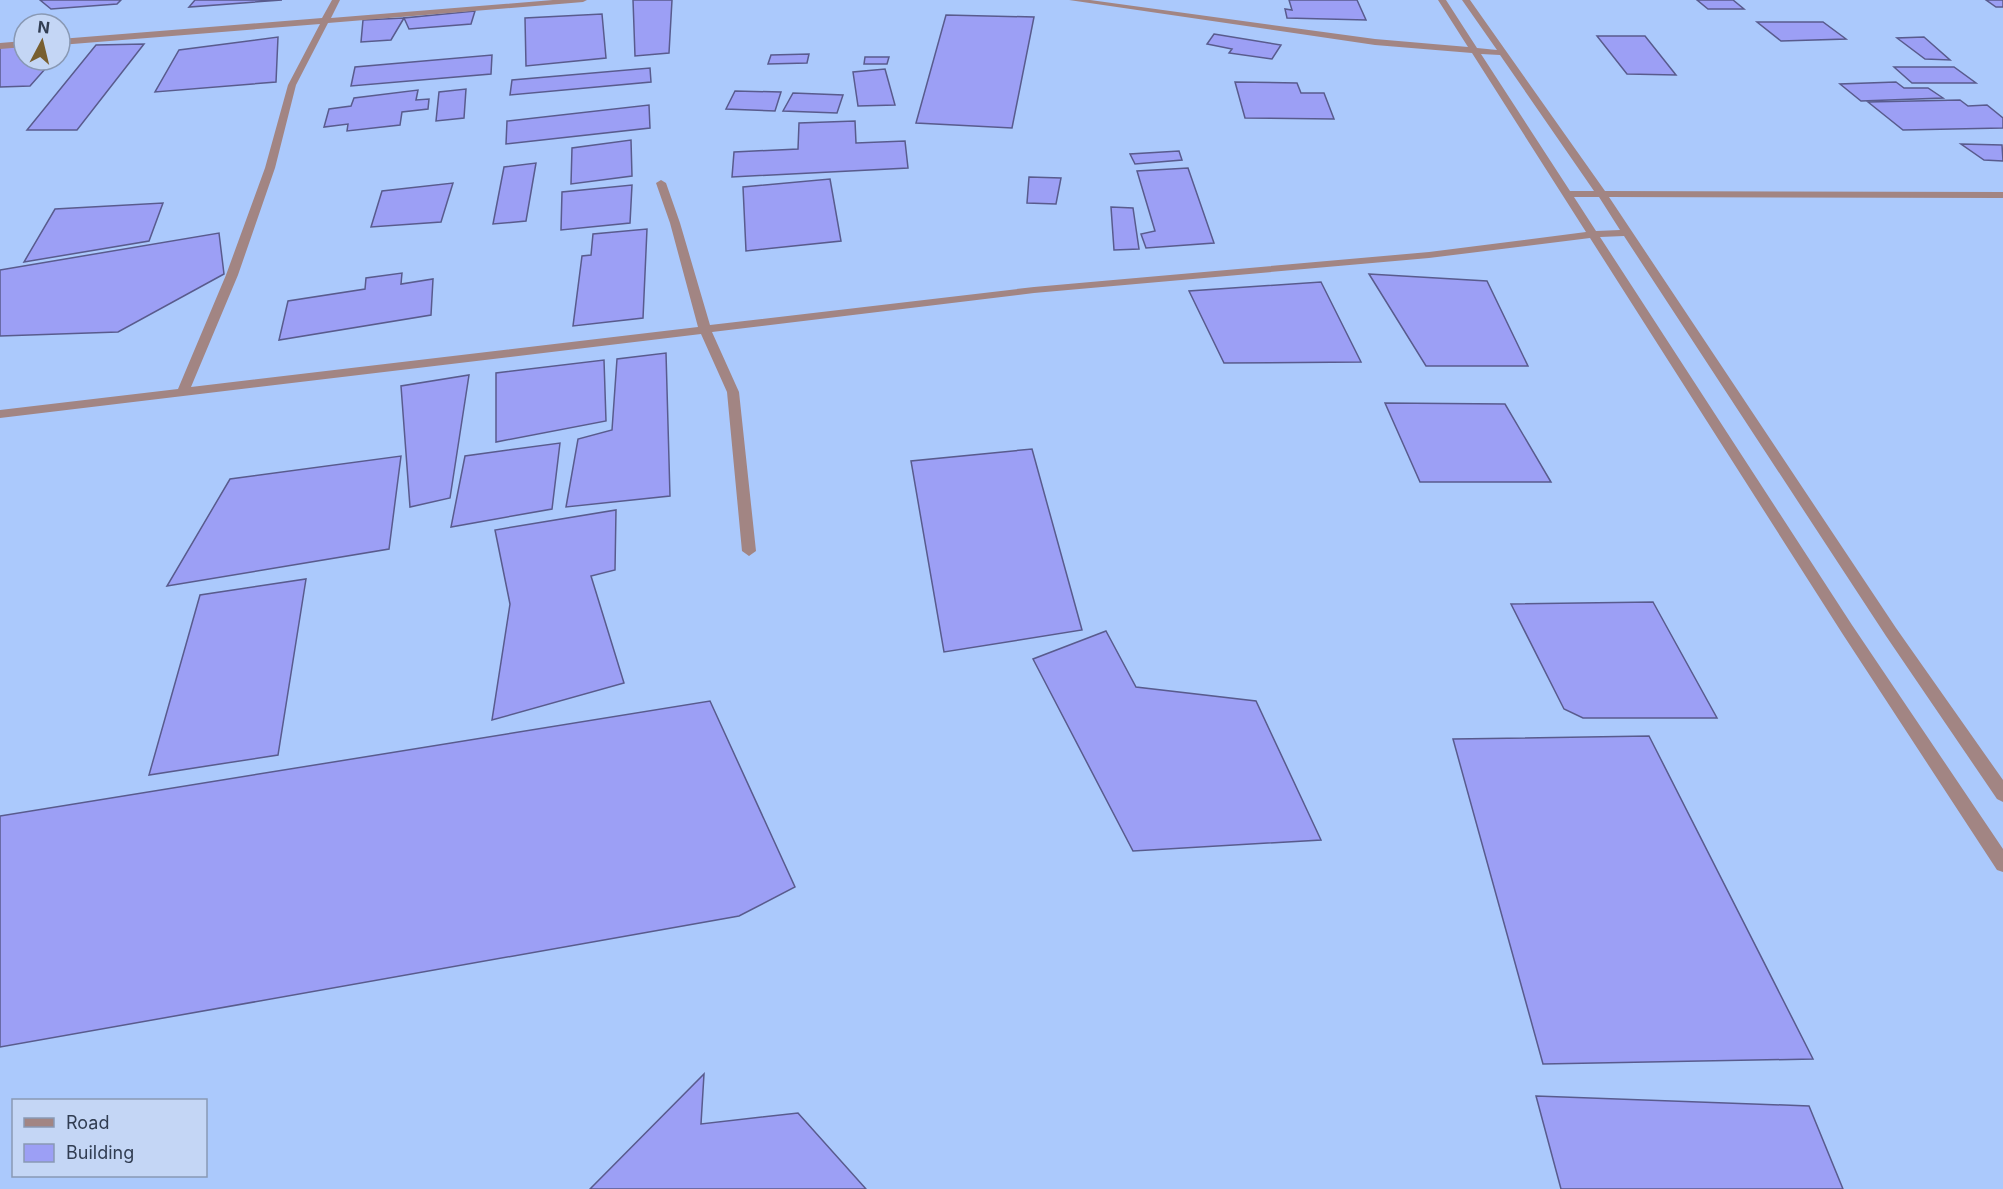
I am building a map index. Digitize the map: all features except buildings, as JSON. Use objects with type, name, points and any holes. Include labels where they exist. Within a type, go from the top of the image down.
[{"type":"street","points":[[183,392],[232,275],[270,168],[292,85],[336,0]]},
{"type":"street","points":[[72,41],[583,0]]},
{"type":"street","points":[[1073,0],[1375,42],[1475,53],[1503,53]]},
{"type":"street","points":[[1442,0],[1847,629],[2003,864]]},
{"type":"street","points":[[1466,0],[1601,193],[1891,632],[2003,794]]},
{"type":"street","points":[[661,183],[675,223],[705,330],[733,392],[749,551]]},
{"type":"street","points":[[1569,194],[2003,195]]},
{"type":"street","points":[[0,414],[1034,290],[1429,255],[1594,234],[1627,233]]}]
